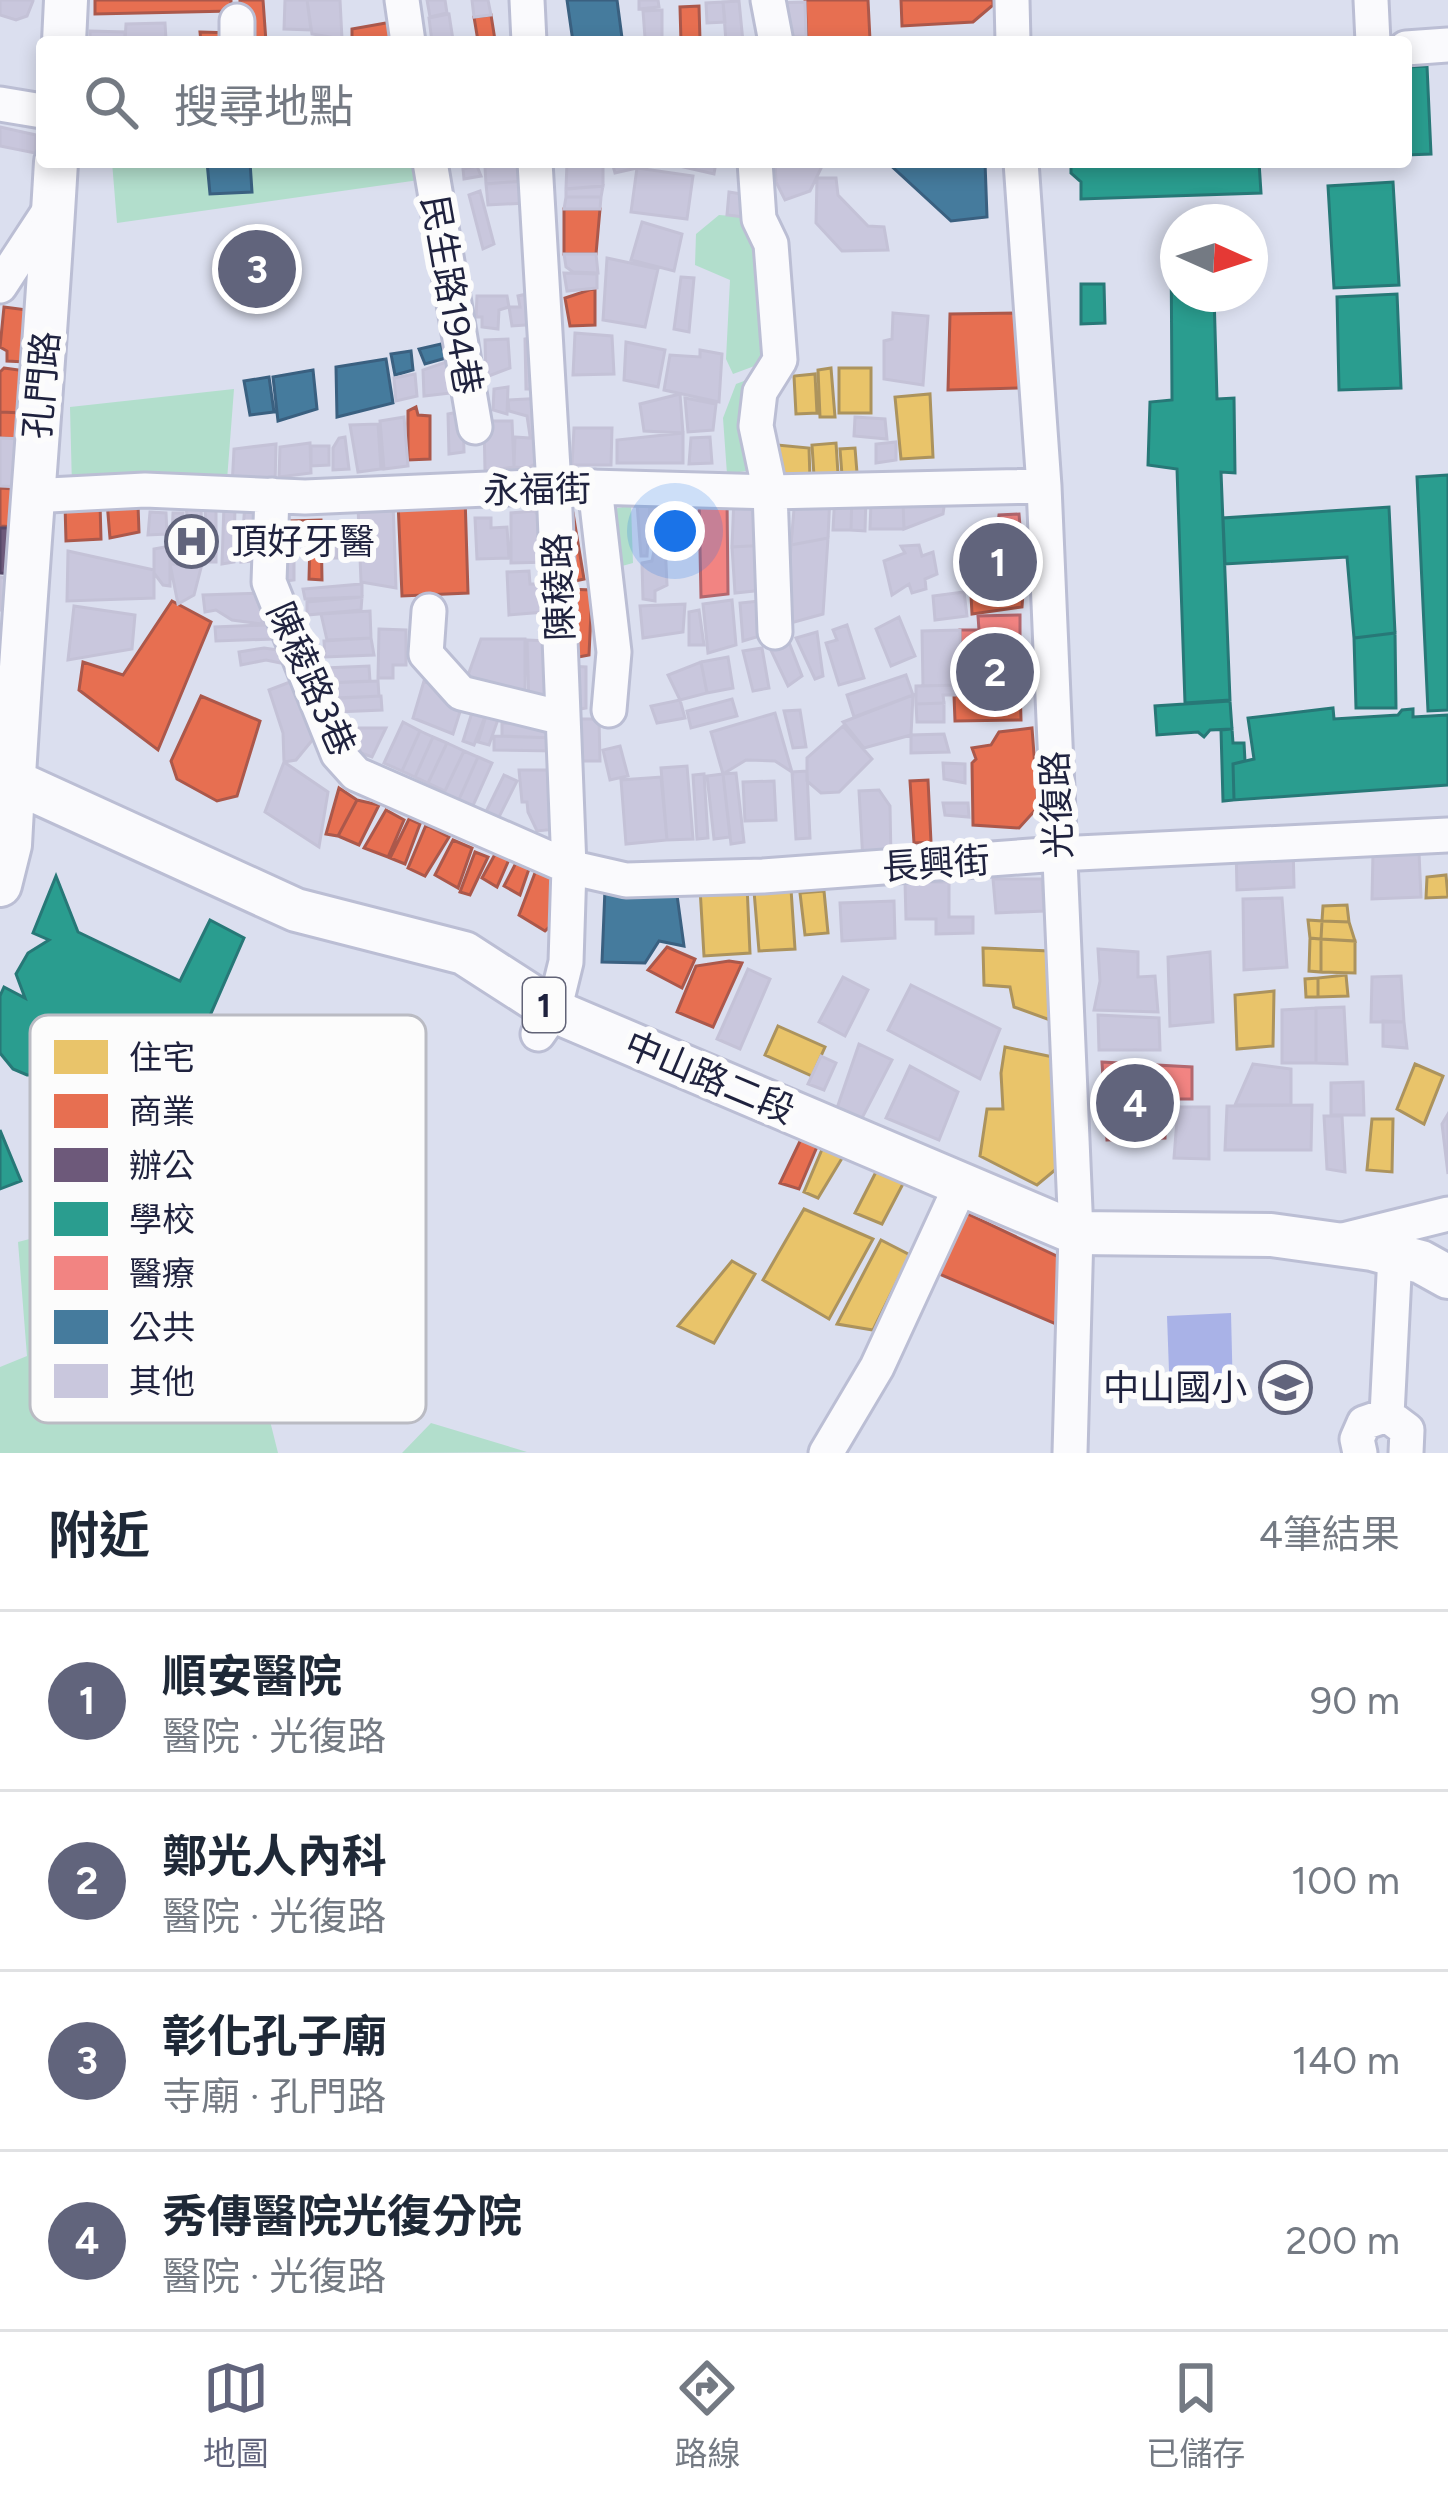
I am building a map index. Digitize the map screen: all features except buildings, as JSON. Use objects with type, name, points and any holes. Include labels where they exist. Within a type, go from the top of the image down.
[{"type":"main road","points":[[64,36],[66,0]]},
{"type":"main road","name":"孔門路","points":[[0,885],[10,845],[7,778],[45,362],[56,168]]},
{"type":"main road","name":"中山路二段","points":[[7,778],[296,910],[464,952],[546,1023],[1076,1233],[1271,1235],[1395,1255],[1448,1276]]},
{"type":"street","points":[[402,0],[407,36]]},
{"type":"street","points":[[527,0],[529,36]]},
{"type":"street","points":[[768,0],[775,36]]},
{"type":"street","points":[[1012,0],[1013,36]]},
{"type":"street","points":[[1371,0],[1373,36]]},
{"type":"street","points":[[1412,48],[1448,46]]},
{"type":"street","points":[[0,104],[36,110]]},
{"type":"street","name":"民生路194巷","points":[[431,168],[476,427]]},
{"type":"street","name":"陳稜路","points":[[535,168],[569,866],[566,962],[546,1023]]},
{"type":"street","points":[[755,168],[758,219],[771,244],[780,360],[760,392],[756,426],[770,492],[775,632]]},
{"type":"street","name":"光復路","points":[[1021,168],[1044,486],[1076,1233],[1070,1453]]},
{"type":"street","points":[[0,286],[53,205]]},
{"type":"street","name":"永福街","points":[[30,496],[145,490],[272,495],[554,486],[770,492],[1044,486]]},
{"type":"street","points":[[596,487],[614,652],[609,710]]},
{"type":"street","name":"陳稜路3巷","points":[[272,495],[269,582],[338,754],[356,774],[569,866]]},
{"type":"street","points":[[429,611],[426,654],[461,693],[563,718]]},
{"type":"street","name":"長興街","points":[[569,866],[626,880],[763,876],[1058,854],[1448,835]]},
{"type":"street","points":[[826,1453],[877,1367],[960,1187]]},
{"type":"street","points":[[1329,1244],[1448,1214]]},
{"type":"street","points":[[1387,1414],[1395,1255]]},
{"type":"street","points":[[1360,1453],[1357,1439],[1364,1423],[1387,1414]]},
{"type":"street","points":[[1387,1414],[1407,1430],[1406,1453]]},
{"type":"green space","points":[[112,168],[418,168],[419,180],[117,223]]},
{"type":"green space","points":[[719,215],[745,217],[759,235],[771,360],[733,374],[726,359],[730,280],[695,265],[696,234]]},
{"type":"green space","points":[[760,375],[766,468],[727,474],[723,418],[736,384]]},
{"type":"green space","points":[[234,389],[227,480],[72,487],[70,407]]},
{"type":"green space","points":[[631,505],[633,563],[622,566],[614,509]]},
{"type":"green space","points":[[30,1239],[30,1423],[271,1423],[278,1453],[0,1453],[0,1367],[27,1356],[18,1242]]},
{"type":"green space","points":[[431,1423],[527,1452],[402,1453]]},
{"type":"water","points":[[1231,1313],[1233,1396],[1170,1399],[1167,1316]]},
{"type":"place","name":"彰化孔子廟","points":[[257,269]]},
{"type":"place","name":"頂好牙醫","points":[[192,541]]},
{"type":"place","name":"順安醫院","points":[[998,562]]},
{"type":"place","name":"鄭光人內科","points":[[995,672]]},
{"type":"place","name":"秀傳醫院光復分院","points":[[1135,1103]]},
{"type":"place","name":"中山國小","points":[[1286,1387]]}]
